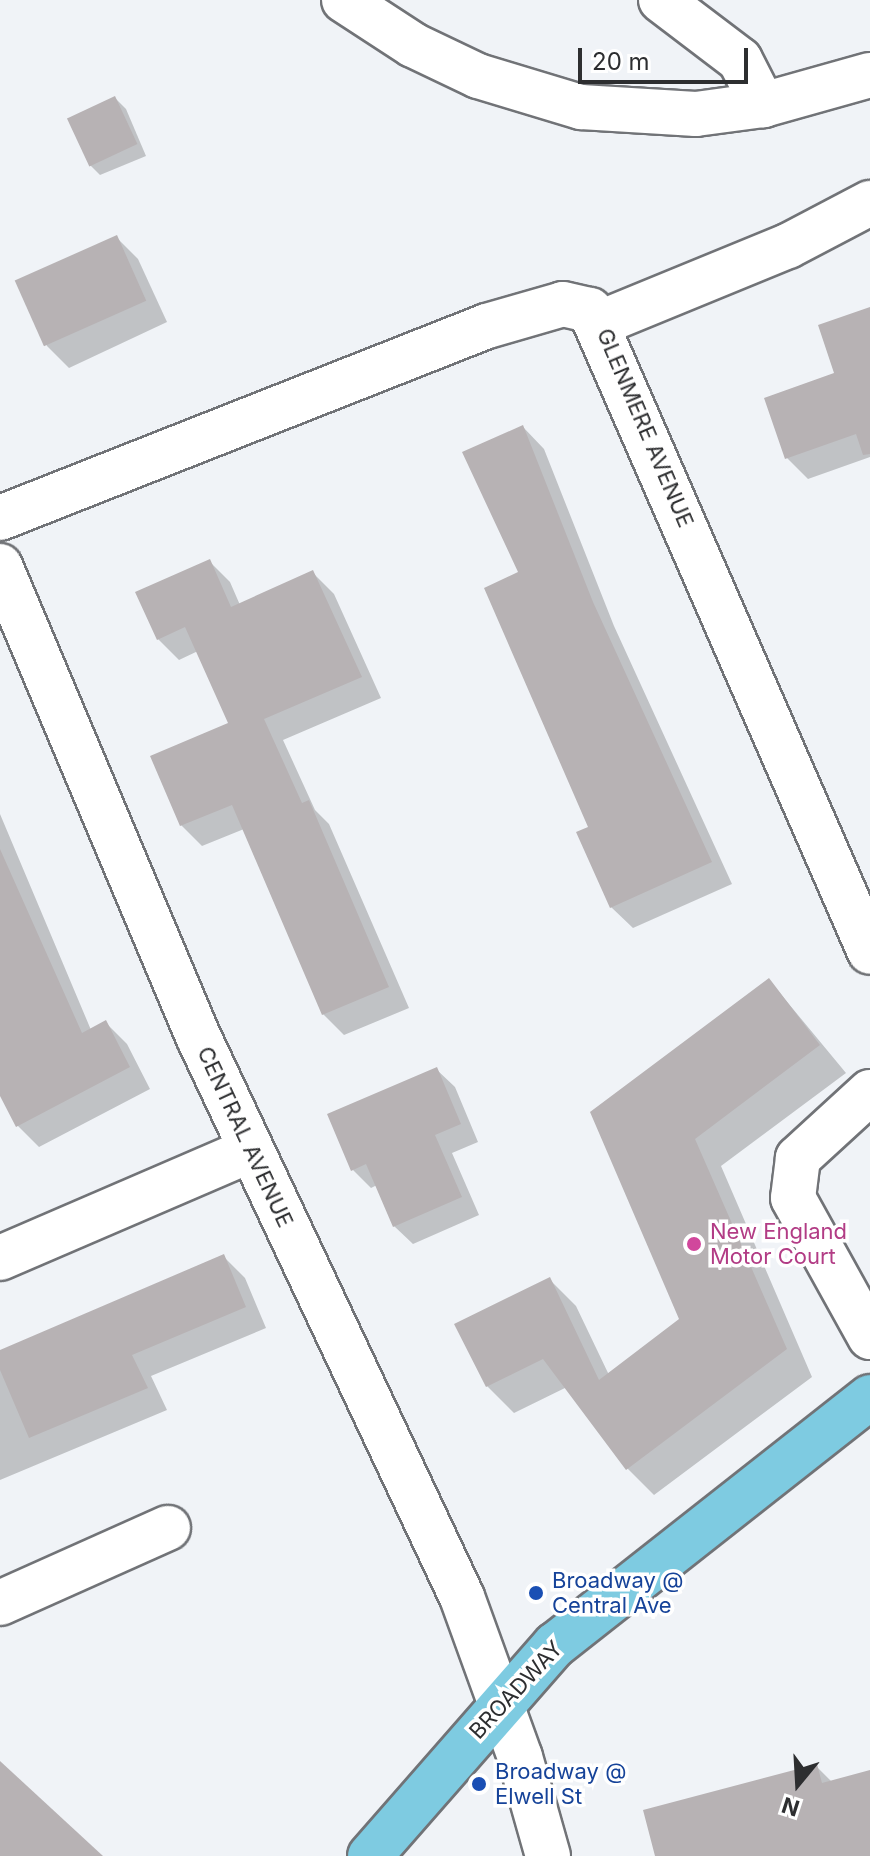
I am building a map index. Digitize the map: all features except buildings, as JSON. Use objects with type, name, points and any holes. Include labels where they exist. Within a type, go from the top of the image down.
[{"type":"main road","name":"BROADWAY","points":[[370,1856],[555,1645],[870,1397]]},
{"type":"street","points":[[344,0],[413,45],[548,100],[627,113],[696,114],[763,105],[870,75]]},
{"type":"street","points":[[661,0],[740,60],[763,105]]},
{"type":"street","points":[[600,323],[788,246],[870,203]]},
{"type":"street","name":"GLENMERE AVENUE","points":[[0,518],[487,326],[571,303],[590,310],[600,323],[870,952]]},
{"type":"street","name":"CENTRAL AVENUE","points":[[0,566],[198,1036],[462,1597],[501,1703],[548,1856]]},
{"type":"street","points":[[870,1092],[798,1158],[793,1198],[870,1337]]},
{"type":"street","points":[[0,1258],[251,1150]]},
{"type":"street","points":[[0,1603],[168,1528]]},
{"type":"place","name":"New England Motor Court","points":[[694,1244]]},
{"type":"place","name":"Broadway @ Central Ave","points":[[536,1593]]},
{"type":"place","name":"Broadway @ Elwell St","points":[[479,1784]]}]
